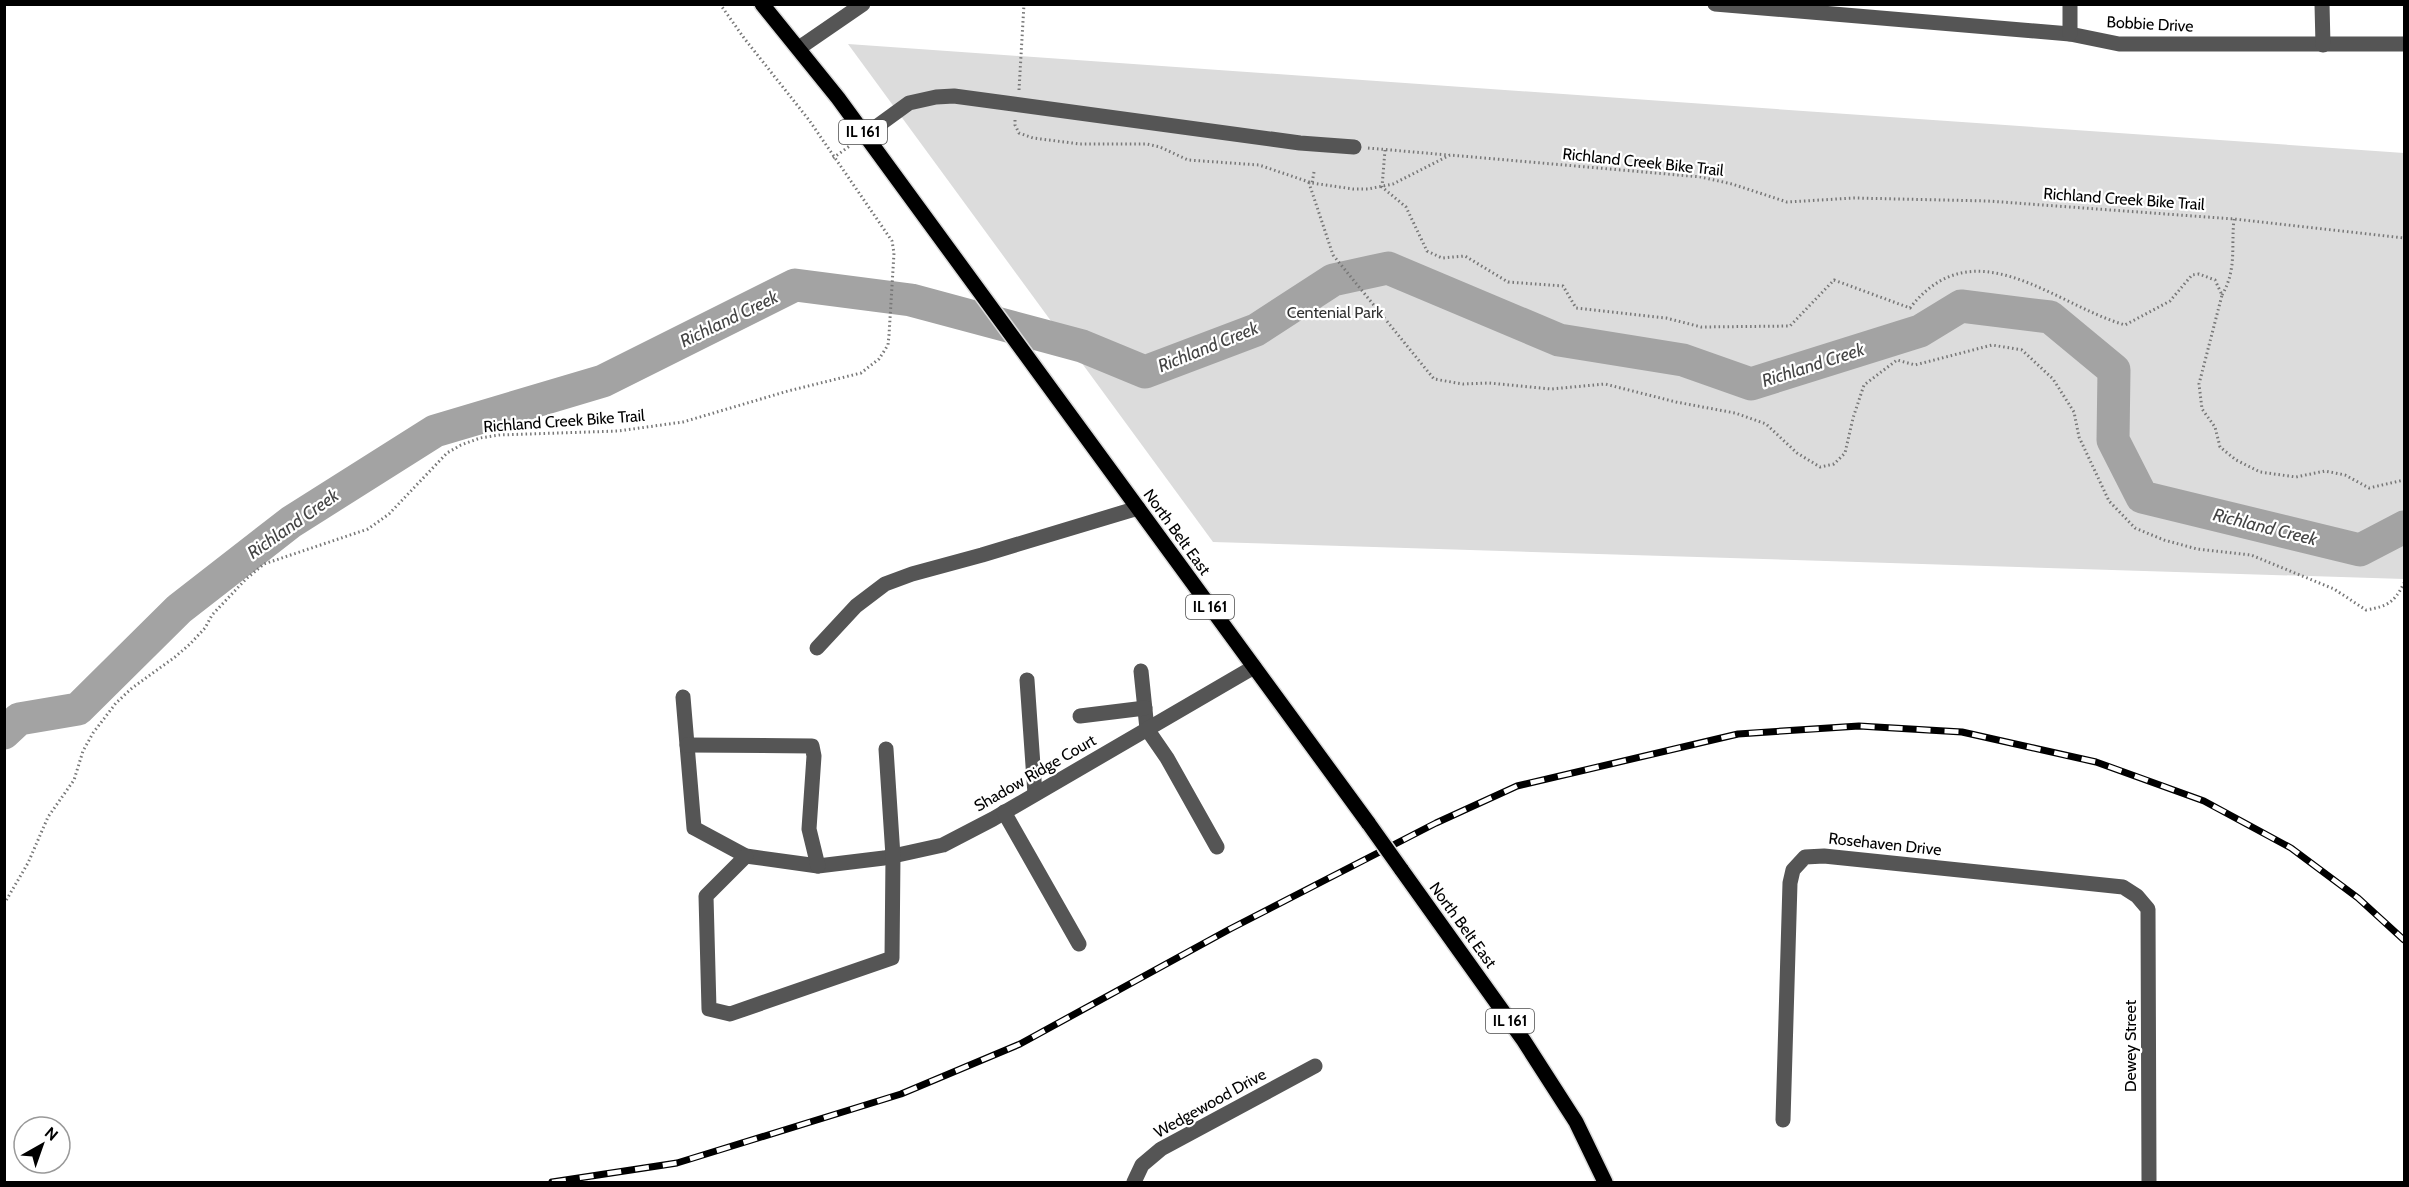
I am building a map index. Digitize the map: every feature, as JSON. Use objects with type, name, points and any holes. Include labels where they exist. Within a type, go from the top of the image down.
[{"type":"main road","name":"North Belt East","points":[[762,4],[799,48],[865,135],[1369,824],[1524,1041],[1576,1122],[1605,1182]]},
{"type":"street","points":[[799,48],[863,4]]},
{"type":"street","name":"Bobbie Drive","points":[[1715,4],[1805,8],[2070,34],[2119,44],[2404,44]]},
{"type":"street","points":[[2070,4],[2070,34]]},
{"type":"street","points":[[2322,4],[2323,45]]},
{"type":"street","points":[[865,135],[909,103],[936,97],[973,98],[1300,143],[1354,147]]},
{"type":"street","points":[[817,648],[856,606],[885,584],[912,574],[1138,508]]},
{"type":"street","name":"Shadow Ridge Court","points":[[746,856],[818,866],[893,856],[943,845],[1254,667]]},
{"type":"street","points":[[1141,671],[1147,729],[1167,758],[1217,847]]},
{"type":"street","points":[[1027,680],[1035,794]]},
{"type":"street","points":[[683,697],[694,828],[746,856],[706,896],[709,1009],[730,1014],[892,958],[893,856],[886,749]]},
{"type":"street","points":[[1080,716],[1145,708]]},
{"type":"street","points":[[687,745],[812,746],[814,756],[809,829],[818,866]]},
{"type":"street","points":[[1004,812],[1079,944]]},
{"type":"street","name":"Rosehaven Drive","points":[[1783,1120],[1790,883],[1793,870],[1805,857],[1824,856],[2122,887],[2138,896],[2148,909]]},
{"type":"street","name":"Dewey Street","points":[[2148,909],[2149,1182]]},
{"type":"street","name":"Wedgewood Drive","points":[[1134,1182],[1142,1165],[1161,1149],[1315,1066]]},
{"type":"path","name":"Richland Creek Bike Trail","points":[[4,904],[32,856],[48,817],[74,780],[83,751],[93,733],[116,703],[190,644],[205,628],[212,615],[264,564],[368,529],[389,514],[447,453],[480,438],[499,435],[618,431],[683,422],[788,391],[861,373],[879,359],[888,345],[889,335],[894,247],[888,233],[833,158],[803,112],[720,4]]},
{"type":"path","points":[[1024,4],[1015,125],[1019,133],[1033,138],[1080,144],[1147,144],[1160,147],[1188,160],[1259,165],[1312,183],[1353,189],[1382,187],[1420,172],[1450,156]]},
{"type":"path","points":[[833,158],[865,135]]},
{"type":"path","name":"Richland Creek Bike Trail","points":[[1354,147],[1701,177],[1732,184],[1787,202],[1854,198],[1917,198],[2234,219],[2404,238]]},
{"type":"path","points":[[1382,187],[1385,150]]},
{"type":"path","points":[[1314,172],[1312,183],[1309,183],[1333,255],[1434,379],[1463,384],[1489,383],[1551,389],[1605,384],[1676,402],[1735,413],[1766,424],[1797,453],[1820,467],[1834,464],[1845,453],[1864,385],[1897,360],[1915,365],[1992,345],[2022,350],[2053,379],[2074,412],[2079,437],[2109,501],[2135,528],[2164,540],[2197,549],[2251,555],[2334,589],[2366,610],[2386,606],[2398,595],[2404,583]]},
{"type":"path","points":[[1382,187],[1406,207],[1427,251],[1442,258],[1465,256],[1508,282],[1563,286],[1576,308],[1666,318],[1701,327],[1790,326],[1834,280],[1910,308],[1922,292],[1941,279],[1979,270],[2015,277],[2101,318],[2125,325],[2170,301],[2192,275],[2199,274],[2214,280],[2222,295]]},
{"type":"path","points":[[2234,219],[2233,270],[2222,295],[2199,384],[2202,409],[2215,427],[2220,447],[2236,460],[2260,472],[2296,477],[2325,471],[2345,475],[2369,488],[2404,480]]},
{"type":"green space","name":"Centenial Park","points":[[848,44],[2404,153],[2404,579],[1213,542]]},
{"type":"waterway","name":"Richland Creek","points":[[4,733],[19,719],[78,709],[179,609],[291,522],[435,431],[603,381],[795,285],[911,300],[1082,346],[1145,372],[1256,330],[1333,280],[1388,268],[1559,340],[1683,360],[1751,384],[1920,331],[1961,306],[2050,317],[2114,370],[2113,440],[2142,497],[2360,550],[2404,527]]},
{"type":"railway","points":[[552,1182],[677,1163],[901,1094],[1020,1044],[1230,929],[1436,823],[1517,786],[1738,734],[1859,726],[1962,732],[2096,762],[2204,801],[2291,848],[2358,898],[2404,940]]}]
